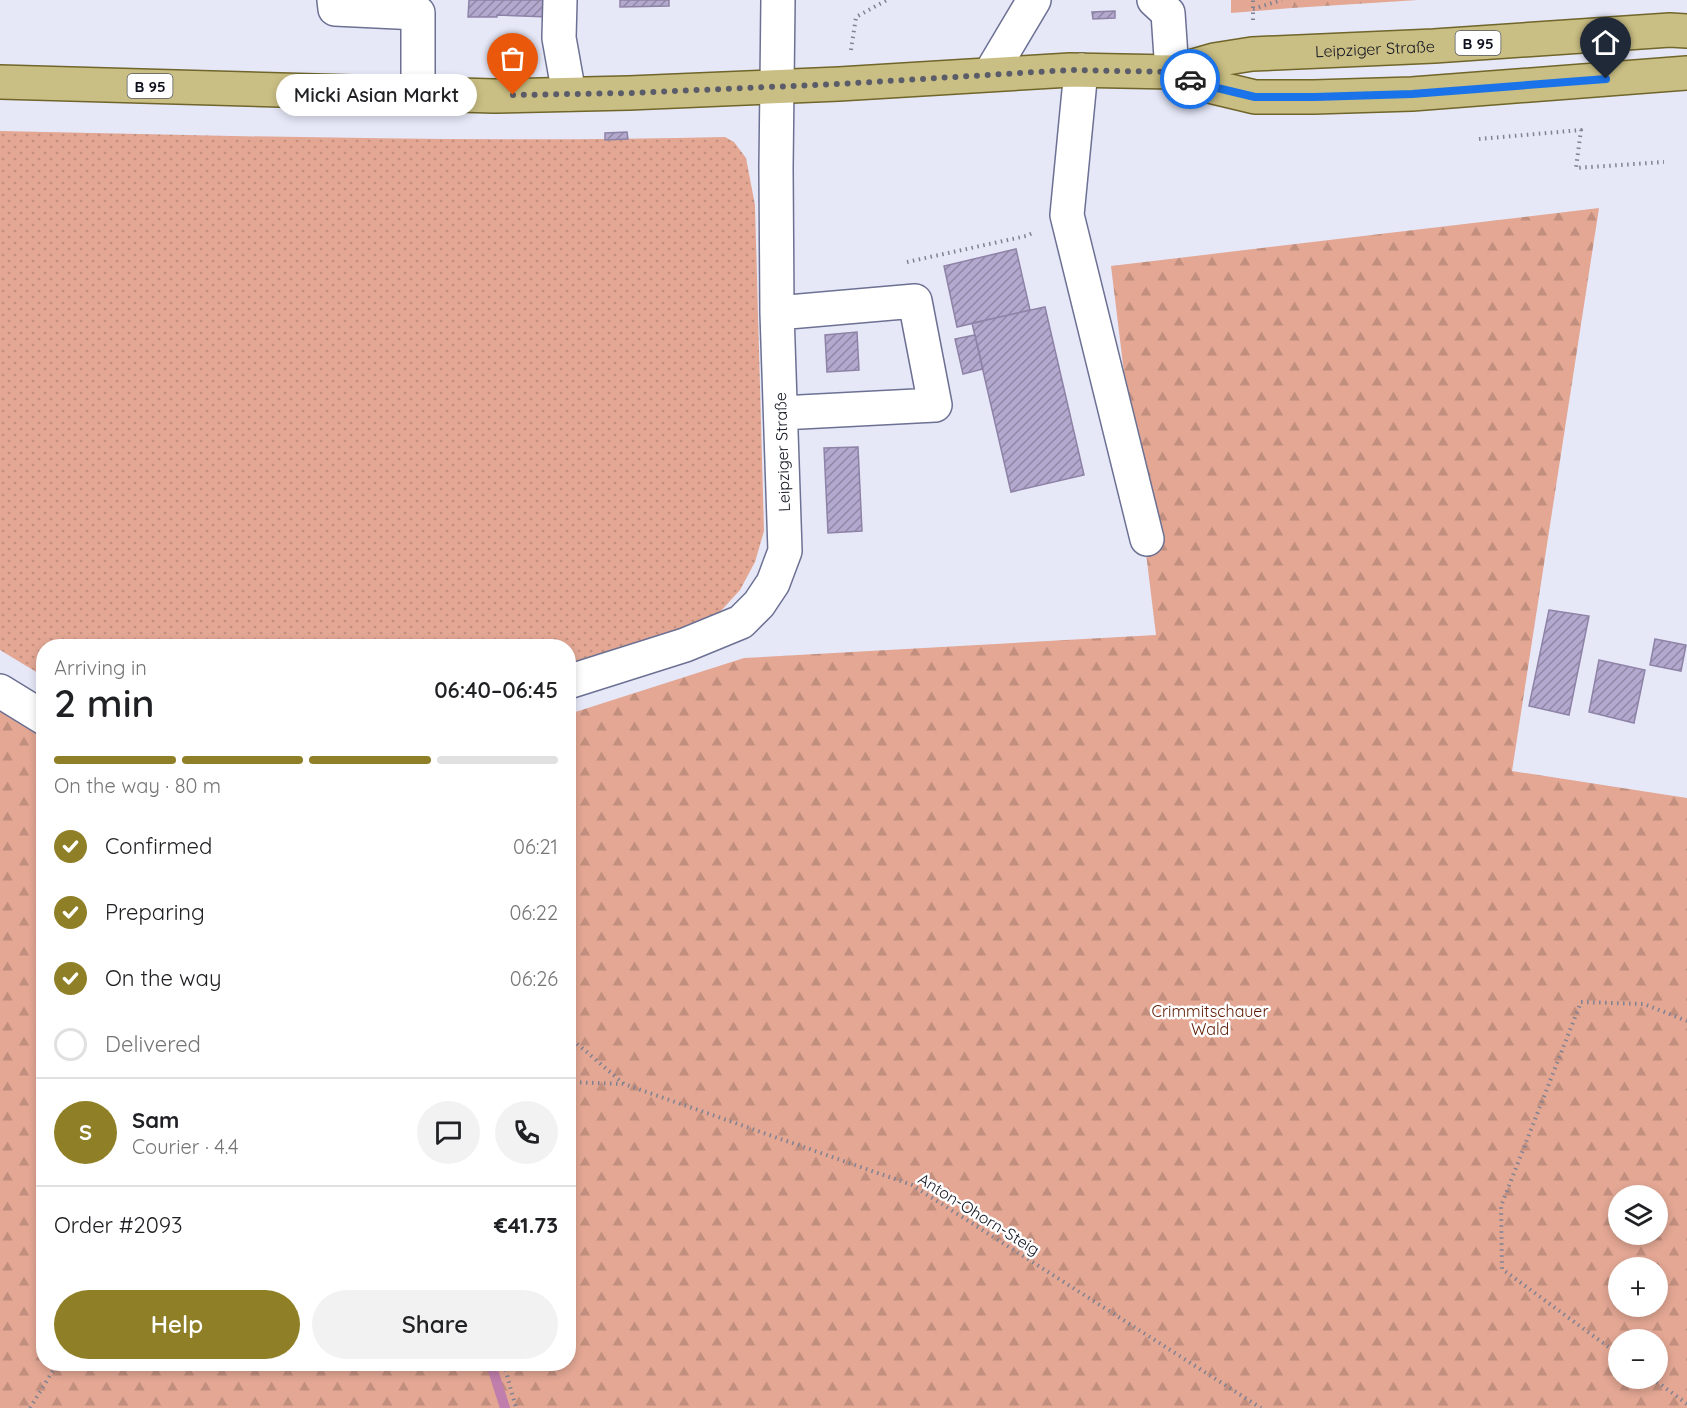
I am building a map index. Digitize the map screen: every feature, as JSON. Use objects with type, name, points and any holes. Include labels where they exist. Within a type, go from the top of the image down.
[{"type":"main road","name":"Leipziger Straße","points":[[0,82],[494,96],[569,94],[846,83],[1081,70],[1172,72],[1214,60],[1252,54],[1445,45],[1670,30],[1687,31]]},
{"type":"main road","name":"Leipziger Straße","points":[[1172,72],[1213,87],[1255,97],[1412,94],[1687,73]]},
{"type":"street","points":[[334,0],[334,9],[418,13],[418,93]]},
{"type":"street","points":[[560,0],[559,38],[569,94]]},
{"type":"street","points":[[777,86],[778,0]]},
{"type":"street","points":[[990,74],[1034,0]]},
{"type":"street","points":[[1154,0],[1168,14],[1172,72]]},
{"type":"street","points":[[1081,70],[1067,215],[1147,539]]},
{"type":"street","name":"Leipziger Straße","points":[[576,679],[685,645],[741,622],[759,604],[773,583],[785,551],[777,313],[777,86]]},
{"type":"street","points":[[777,313],[915,301],[935,405],[781,413]]},
{"type":"street","points":[[0,692],[36,713]]},
{"type":"path","points":[[846,83],[856,17],[887,0]]},
{"type":"path","points":[[1253,9],[1282,0]]},
{"type":"path","points":[[1479,139],[1581,130],[1576,168],[1664,162]]},
{"type":"path","points":[[908,262],[1026,236]]},
{"type":"path","points":[[1608,1347],[1502,1269],[1501,1206],[1581,1002],[1644,1004],[1687,1021]]},
{"type":"path","name":"Anton-Ohorn-Steig","points":[[576,1043],[624,1084],[912,1185],[1261,1408]]},
{"type":"path","points":[[576,1082],[624,1084]]},
{"type":"path","points":[[30,1408],[53,1371]]},
{"type":"path","points":[[506,1371],[516,1408]]},
{"type":"path","points":[[1667,1389],[1687,1404]]},
{"type":"green space","points":[[1231,0],[1293,0],[1292,8],[1231,13]]},
{"type":"green space","points":[[1293,0],[1418,0],[1292,8]]},
{"type":"green space","points":[[0,131],[453,139],[725,137],[734,142],[746,158],[755,205],[764,531],[755,562],[740,590],[719,613],[692,627],[576,663],[576,639],[36,639],[36,672],[0,650]]},
{"type":"green space","name":"Crimmitschauer Wald","points":[[1599,208],[1512,771],[1687,798],[1687,1408],[0,1408],[0,702],[36,724],[36,1371],[576,1371],[576,712],[744,658],[1156,635],[1111,266]]},
{"type":"building","points":[[469,0],[549,0],[548,17],[497,15],[497,17],[468,17]]},
{"type":"building","points":[[620,0],[669,0],[669,6],[620,7]]},
{"type":"building","points":[[1115,11],[1115,18],[1093,19],[1092,12]]},
{"type":"building","points":[[627,132],[628,139],[605,140],[605,133]]},
{"type":"building","points":[[1016,249],[1030,310],[957,327],[944,266]]},
{"type":"building","points":[[1045,307],[1084,475],[1011,492],[972,323]]},
{"type":"building","points":[[857,332],[859,370],[827,372],[825,335]]},
{"type":"building","points":[[975,335],[983,369],[963,374],[955,339]]},
{"type":"building","points":[[858,447],[862,531],[828,533],[824,448]]},
{"type":"building","points":[[1549,610],[1589,616],[1569,715],[1529,706]]},
{"type":"building","points":[[1655,639],[1686,645],[1681,671],[1650,665]]},
{"type":"building","points":[[1599,660],[1645,670],[1634,723],[1589,712]]},
{"type":"waterway","points":[[493,1371],[505,1408]]},
{"type":"way so far","points":[[513,95],[629,93],[839,84],[1070,70],[1172,72],[1190,79]]},
{"type":"place","name":"Micki Asian Markt","points":[[513,95]]},
{"type":"route","points":[[1190,79],[1255,97],[1412,94],[1606,79]]}]
